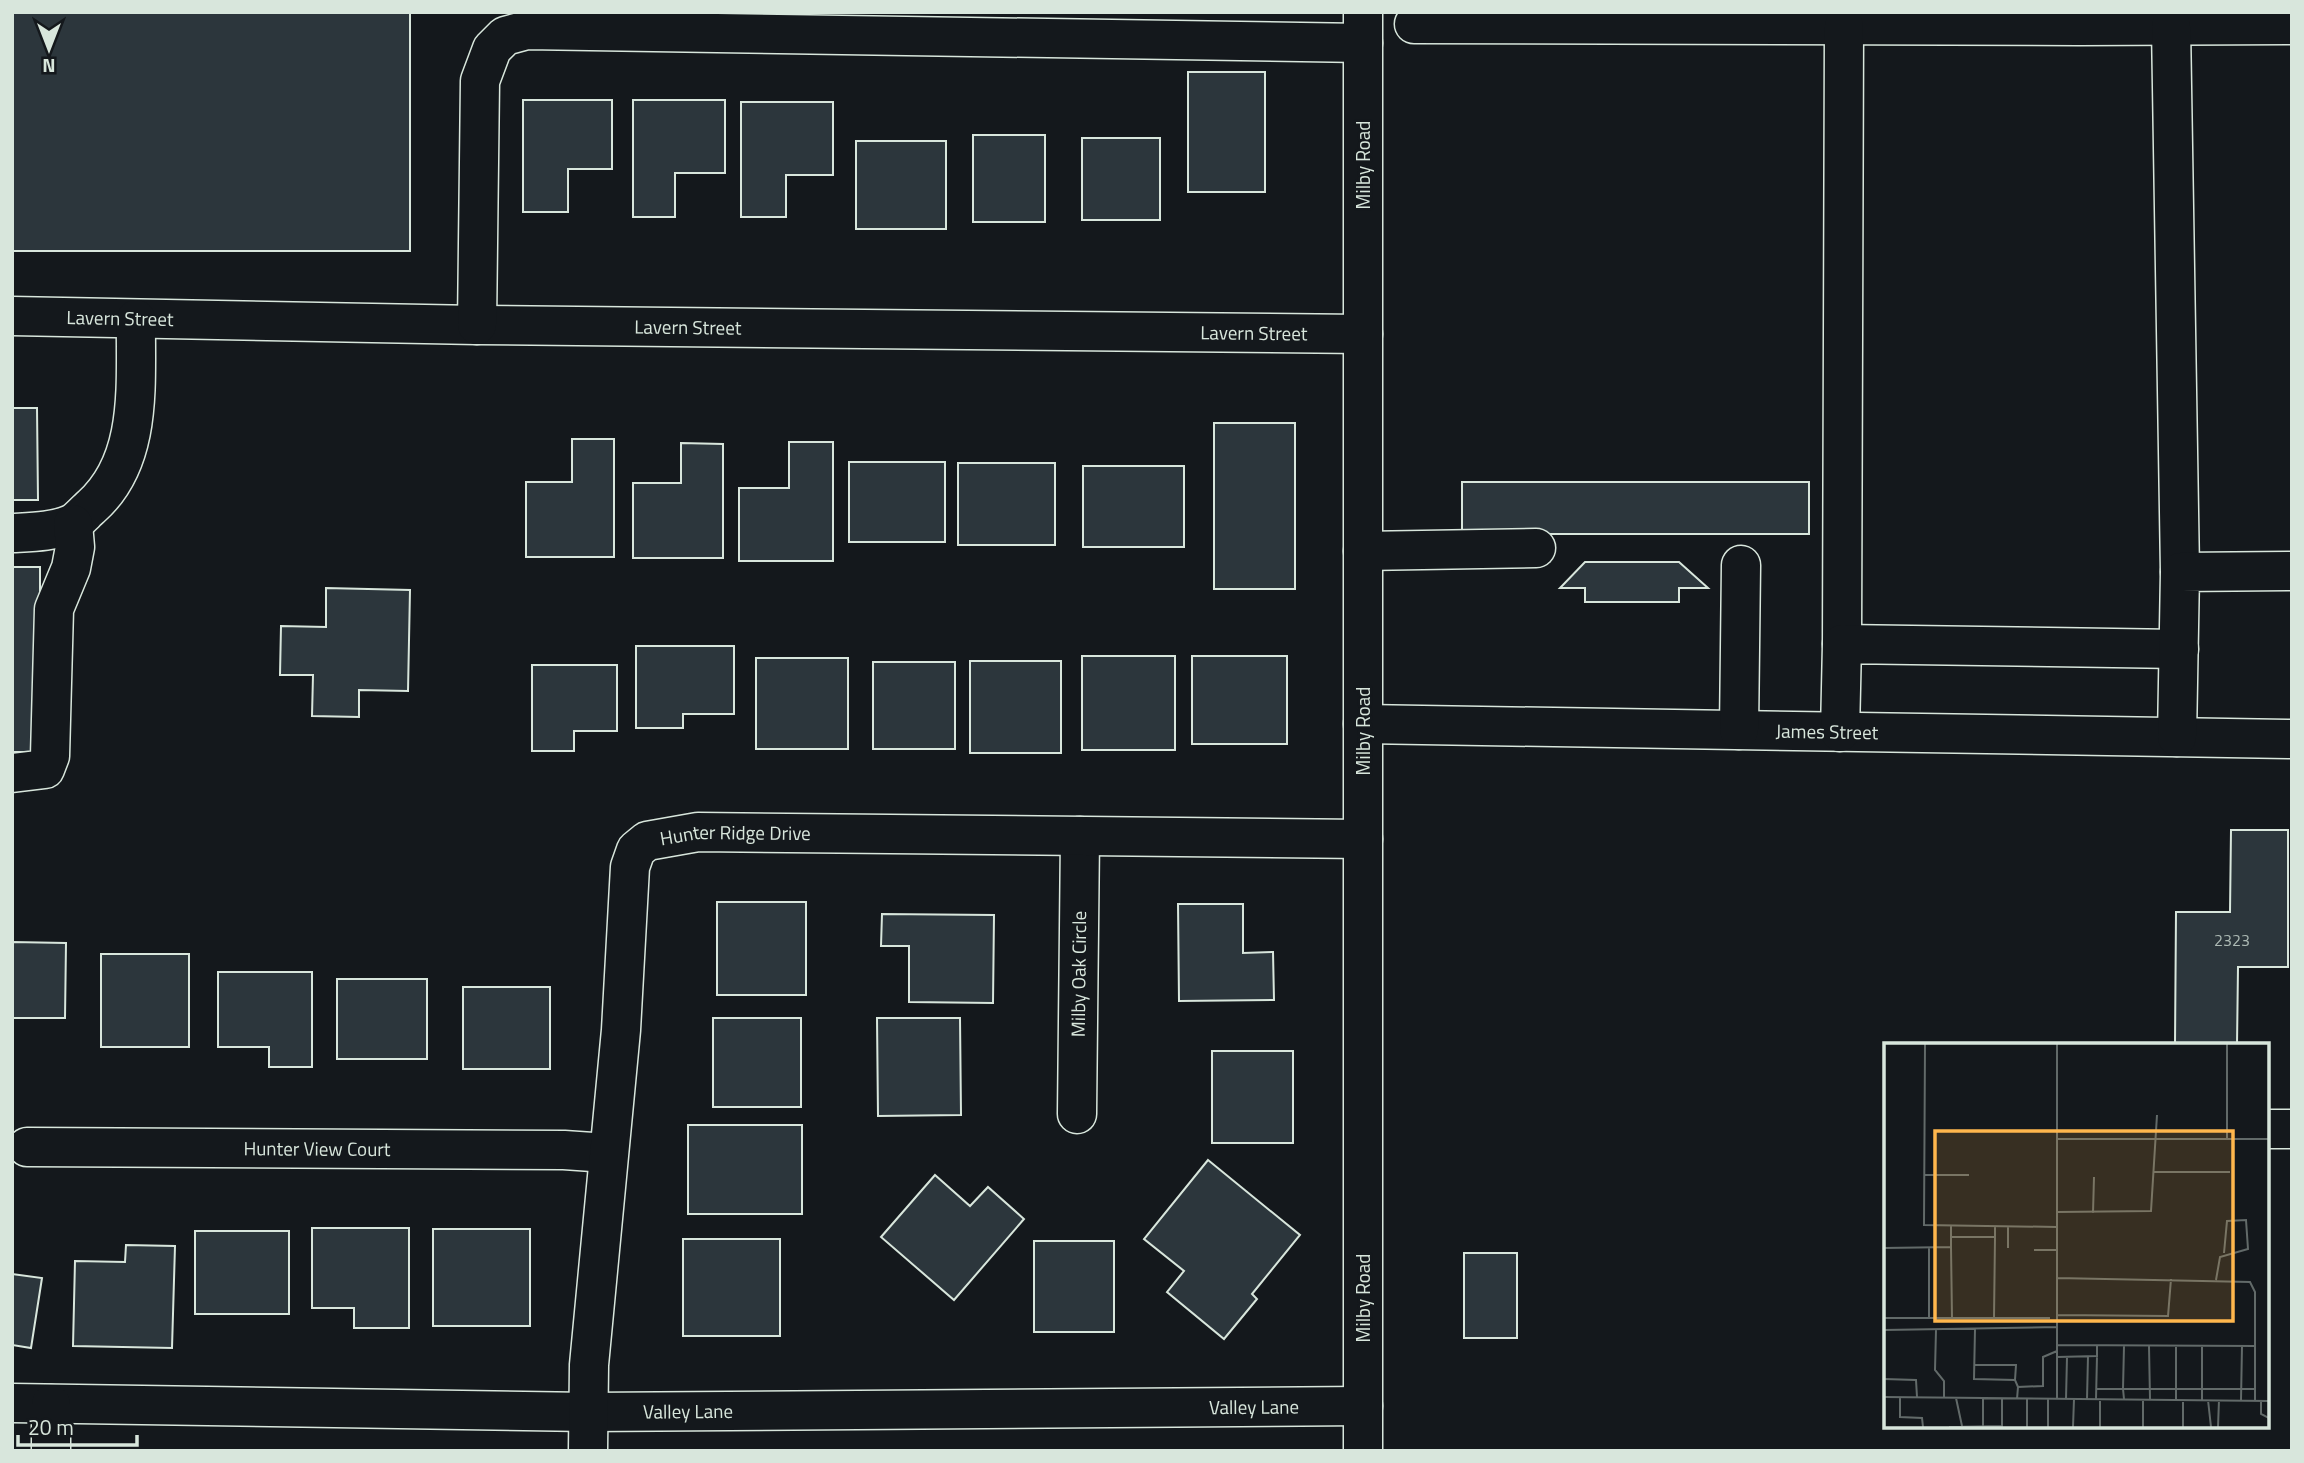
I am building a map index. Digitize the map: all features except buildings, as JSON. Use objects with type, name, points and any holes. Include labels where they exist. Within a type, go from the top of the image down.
[{"type":"street","points":[[1414,24],[2292,25]]},
{"type":"street","points":[[1840,732],[1844,26]]},
{"type":"street","points":[[2171,26],[2180,572],[2177,737]]},
{"type":"street","points":[[477,325],[480,81],[492,49],[505,36],[527,30],[1363,28]]},
{"type":"street","name":"Milby Road","points":[[1363,28],[1363,1451]]},
{"type":"street","name":"Lavern Street","points":[[12,316],[477,325],[1363,334]]},
{"type":"street","points":[[12,533],[37,532],[72,524],[104,495],[121,468],[131,438],[134,406],[135,318]]},
{"type":"street","points":[[12,773],[45,769],[50,756],[54,609],[71,568],[75,547],[72,524]]},
{"type":"street","points":[[1363,551],[1536,548]]},
{"type":"street","points":[[1739,730],[1741,565]]},
{"type":"street","points":[[2180,572],[2292,570]]},
{"type":"street","points":[[1842,644],[2179,649]]},
{"type":"street","name":"James Street","points":[[1363,724],[2292,739]]},
{"type":"street","name":"Hunter Ridge Drive","points":[[588,1451],[589,1365],[607,1153],[621,1030],[630,867],[636,849],[647,841],[698,832],[735,831],[1363,839]]},
{"type":"street","name":"Milby Oak Circle","points":[[1077,1114],[1080,836]]},
{"type":"street","points":[[2269,1129],[2292,1129]]},
{"type":"street","name":"Hunter View Court","points":[[27,1147],[564,1150],[607,1153]]},
{"type":"street","name":"Valley Lane","points":[[12,1403],[588,1412],[1363,1406]]},
{"type":"street","points":[[51,1404],[51,1451]]}]
